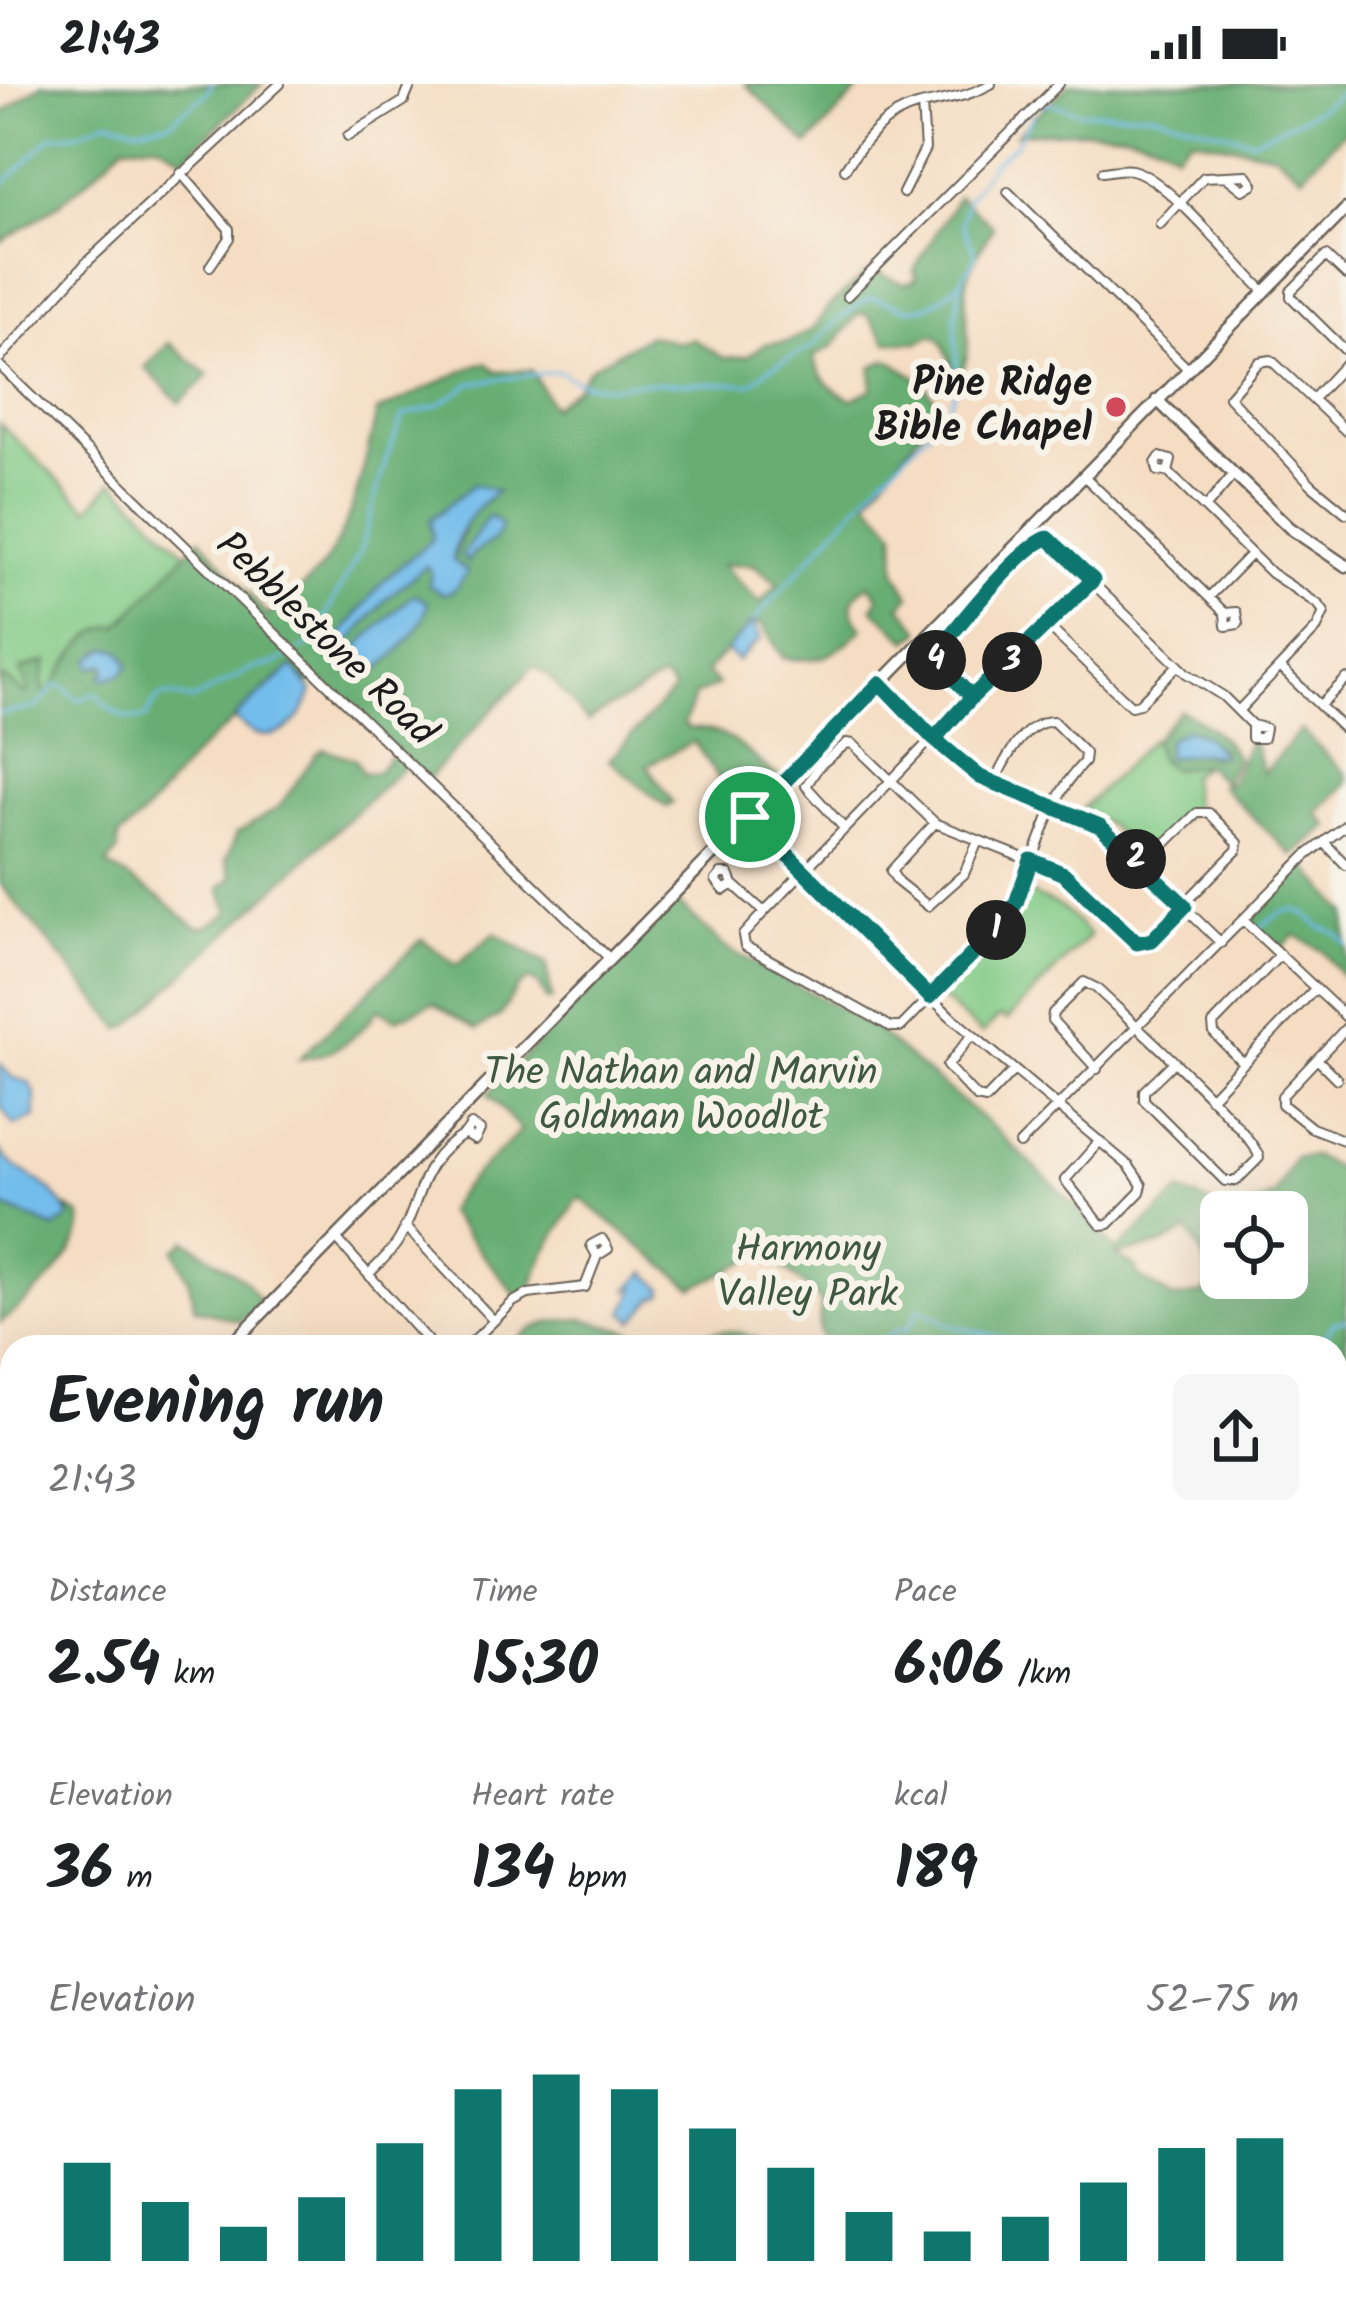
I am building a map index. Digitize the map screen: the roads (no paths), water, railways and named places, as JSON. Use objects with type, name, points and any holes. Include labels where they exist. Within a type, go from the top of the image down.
[{"type":"main road","points":[[241,1335],[1346,209]]},
{"type":"main road","points":[[1157,400],[1289,528],[1346,566]]},
{"type":"street","points":[[0,362],[88,261],[280,84]]},
{"type":"street","points":[[348,136],[404,101],[411,84]]},
{"type":"street","points":[[845,169],[882,123],[991,84]]},
{"type":"street","points":[[847,296],[1059,84]]},
{"type":"street","points":[[903,194],[926,149],[922,105]]},
{"type":"street","points":[[1103,172],[1135,170],[1210,231],[1225,255],[1264,292]]},
{"type":"street","points":[[181,173],[230,229],[230,238],[210,266]]},
{"type":"street","points":[[1160,224],[1204,177],[1229,179]]},
{"type":"street","points":[[1008,192],[1188,369]]},
{"type":"street","points":[[1346,275],[1326,256],[1291,291],[1291,297],[1346,351]]},
{"type":"street","points":[[1346,431],[1273,361],[1259,362],[1231,393],[1230,401],[1346,513]]},
{"type":"street","name":"Pebblestone Road","points":[[0,362],[608,958]]},
{"type":"street","points":[[1313,399],[1346,363]]},
{"type":"street","points":[[1168,472],[1251,554],[1324,612],[1317,628],[1239,710]]},
{"type":"street","points":[[1204,508],[1234,474]]},
{"type":"street","points":[[1084,476],[1225,613]]},
{"type":"street","points":[[972,697],[935,656],[1039,540],[1052,539],[1178,665],[1252,725]]},
{"type":"street","points":[[1209,597],[1251,554]]},
{"type":"street","points":[[994,783],[1012,747],[1044,721],[1054,721],[1084,753],[1084,762],[1052,806],[1016,903],[1004,922],[901,1027],[891,1027],[745,946],[743,935],[764,912],[1093,580]]},
{"type":"street","points":[[1049,627],[1131,706],[1178,665]]},
{"type":"street","points":[[1280,667],[1346,731]]},
{"type":"street","points":[[1320,705],[1346,679]]},
{"type":"street","points":[[880,683],[964,766],[1100,826],[1221,943]]},
{"type":"street","points":[[844,828],[806,786],[843,745],[854,744],[935,823],[1064,874],[1137,943],[1152,940],[1238,850],[1238,843],[1209,814],[1197,812],[1143,866]]},
{"type":"street","points":[[750,817],[930,997],[1013,1071],[1100,1141],[1129,1166],[1142,1185],[1101,1225],[1065,1180],[1100,1141]]},
{"type":"street","points":[[935,823],[891,871],[928,906],[964,874],[978,842]]},
{"type":"street","points":[[1020,1144],[1306,856],[1346,825]]},
{"type":"street","points":[[1324,842],[1346,865]]},
{"type":"street","points":[[733,884],[764,912]]},
{"type":"street","points":[[1244,921],[1346,1017]]},
{"type":"street","points":[[1243,1063],[1214,1033],[1213,1024],[1278,957]]},
{"type":"street","points":[[1097,1069],[1052,1020],[1053,1013],[1084,982],[1138,1028],[1210,1098],[1260,1151],[1259,1158],[1229,1184],[1144,1100],[1144,1090],[1173,1063]]},
{"type":"street","points":[[1210,1098],[1314,990]]},
{"type":"street","points":[[1346,1028],[1285,1091],[1282,1104],[1312,1128],[1346,1141]]},
{"type":"street","points":[[972,1035],[947,1066],[976,1097],[986,1099],[1013,1071]]},
{"type":"street","points":[[1317,1059],[1337,1079]]},
{"type":"street","points":[[369,1274],[399,1241],[422,1177],[465,1134]]},
{"type":"street","points":[[405,1226],[494,1320]]},
{"type":"street","points":[[336,1238],[422,1335]]},
{"type":"street","points":[[478,1335],[528,1294],[586,1287],[597,1256]]},
{"type":"water","points":[[474,484],[497,491],[473,513],[458,539],[453,560],[468,572],[453,591],[444,594],[429,586],[431,572],[426,566],[385,600],[334,656],[330,652],[336,642],[383,581],[433,539],[430,520]]},
{"type":"water","points":[[489,516],[502,526],[494,540],[467,562],[462,555]]},
{"type":"water","points":[[414,594],[428,603],[420,624],[394,655],[364,677],[351,666],[362,642]]},
{"type":"water","points":[[753,622],[761,639],[737,661],[726,651]]},
{"type":"water","points":[[107,648],[120,650],[129,665],[122,674],[105,679],[101,677],[107,670],[105,664],[92,668],[90,660]]},
{"type":"water","points":[[293,666],[312,691],[290,726],[264,735],[236,721],[237,715]]},
{"type":"water","points":[[1188,729],[1205,736],[1223,756],[1201,753],[1166,758],[1168,740]]},
{"type":"water","points":[[0,1064],[13,1078],[29,1082],[35,1093],[35,1117],[15,1126],[0,1106]]},
{"type":"water","points":[[0,1151],[55,1195],[69,1218],[54,1228],[0,1205]]},
{"type":"water","points":[[646,1272],[663,1294],[634,1321],[624,1312],[636,1288],[629,1289]]},
{"type":"waterway","points":[[0,188],[52,136],[79,133],[108,120],[138,128],[170,122],[212,84]]},
{"type":"waterway","points":[[1041,106],[1048,102],[1079,112],[1152,113],[1252,140],[1314,111],[1346,87]]},
{"type":"waterway","points":[[298,651],[310,645],[360,552],[403,416],[437,406],[472,383],[560,371],[575,380],[604,386],[751,384],[768,369],[812,347],[839,319],[869,298],[916,309],[938,301],[957,285],[976,255],[962,222],[967,200],[993,163],[1016,144],[1034,113]]},
{"type":"waterway","points":[[753,622],[946,414],[957,384],[955,318],[962,279]]},
{"type":"waterway","points":[[0,714],[37,707],[56,685],[78,700],[96,693],[117,713],[146,718],[159,698],[193,700],[251,669],[291,655]]},
{"type":"waterway","points":[[1259,929],[1280,913],[1299,911],[1346,944]]},
{"type":"waterway","points":[[891,1335],[909,1328],[920,1307],[949,1325],[990,1335]]},
{"type":"waterway","points":[[1326,1335],[1333,1323],[1346,1320]]},
{"type":"place","name":"Pine Ridge Bible Chapel","points":[[1116,407]]},
{"type":"park label","name":"The Nathan and Marvin Goldman Woodlot","points":[[681,1096]]},
{"type":"park label","name":"Harmony Valley Park","points":[[808,1274]]}]
